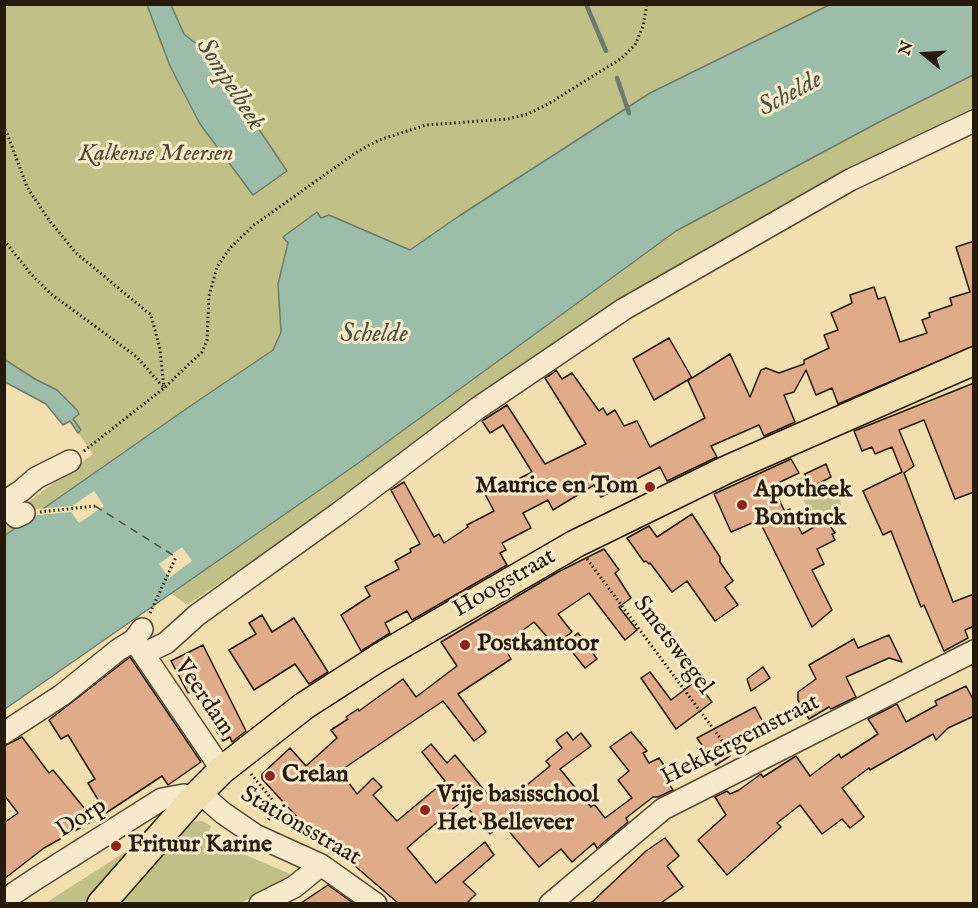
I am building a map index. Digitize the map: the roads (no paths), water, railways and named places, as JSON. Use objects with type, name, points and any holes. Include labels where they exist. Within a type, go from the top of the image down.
[{"type":"main road","name":"Hoogstraat","points":[[101,903],[222,770],[304,706],[380,657],[575,544],[739,464],[974,361]]},
{"type":"street","points":[[4,733],[62,695],[118,650],[142,635],[166,643],[197,615],[339,513],[478,408],[624,309],[850,180],[974,121]]},
{"type":"street","points":[[24,513],[16,517],[4,503],[36,478],[70,461]]},
{"type":"street","name":"Veerdam","points":[[142,635],[222,770]]},
{"type":"street","name":"Hekkergemstraat","points":[[550,903],[663,810],[974,651]]},
{"type":"street","name":"Dorp","points":[[4,900],[162,799],[184,795],[196,796]]},
{"type":"street","name":"Stationsstraat","points":[[196,796],[255,835],[321,865],[376,903]]},
{"type":"street","points":[[260,903],[294,887],[321,865]]},
{"type":"water","points":[[147,5],[171,5],[184,34],[220,63],[250,116],[287,171],[253,195],[200,124],[170,66]]},
{"type":"water","name":"Schelde","points":[[829,5],[973,5],[973,75],[881,121],[676,231],[357,464],[5,709],[4,536],[273,350],[281,332],[278,284],[288,243],[283,237],[317,212],[321,218],[329,215],[410,250],[650,93]]},
{"type":"water","points":[[4,359],[57,390],[77,410],[79,414],[73,419],[81,430],[78,433],[70,421],[63,425],[46,404],[5,382]]},
{"type":"waterway","name":"Sompelbeek","points":[[586,4],[606,51]]},
{"type":"waterway","name":"Sompelbeek","points":[[617,78],[629,113]]},
{"type":"place","name":"Maurice en Tom","points":[[650,487]]},
{"type":"place","name":"Apotheek Bontinck","points":[[742,505]]},
{"type":"place","name":"Postkantoor","points":[[465,645]]},
{"type":"place","name":"Crelan","points":[[270,776]]},
{"type":"place","name":"Vrije basisschool Het Belleveer","points":[[425,810]]},
{"type":"place","name":"Frituur Karine","points":[[116,846]]},
{"type":"park label","name":"Kalkense Meersen","points":[[156,155]]}]
